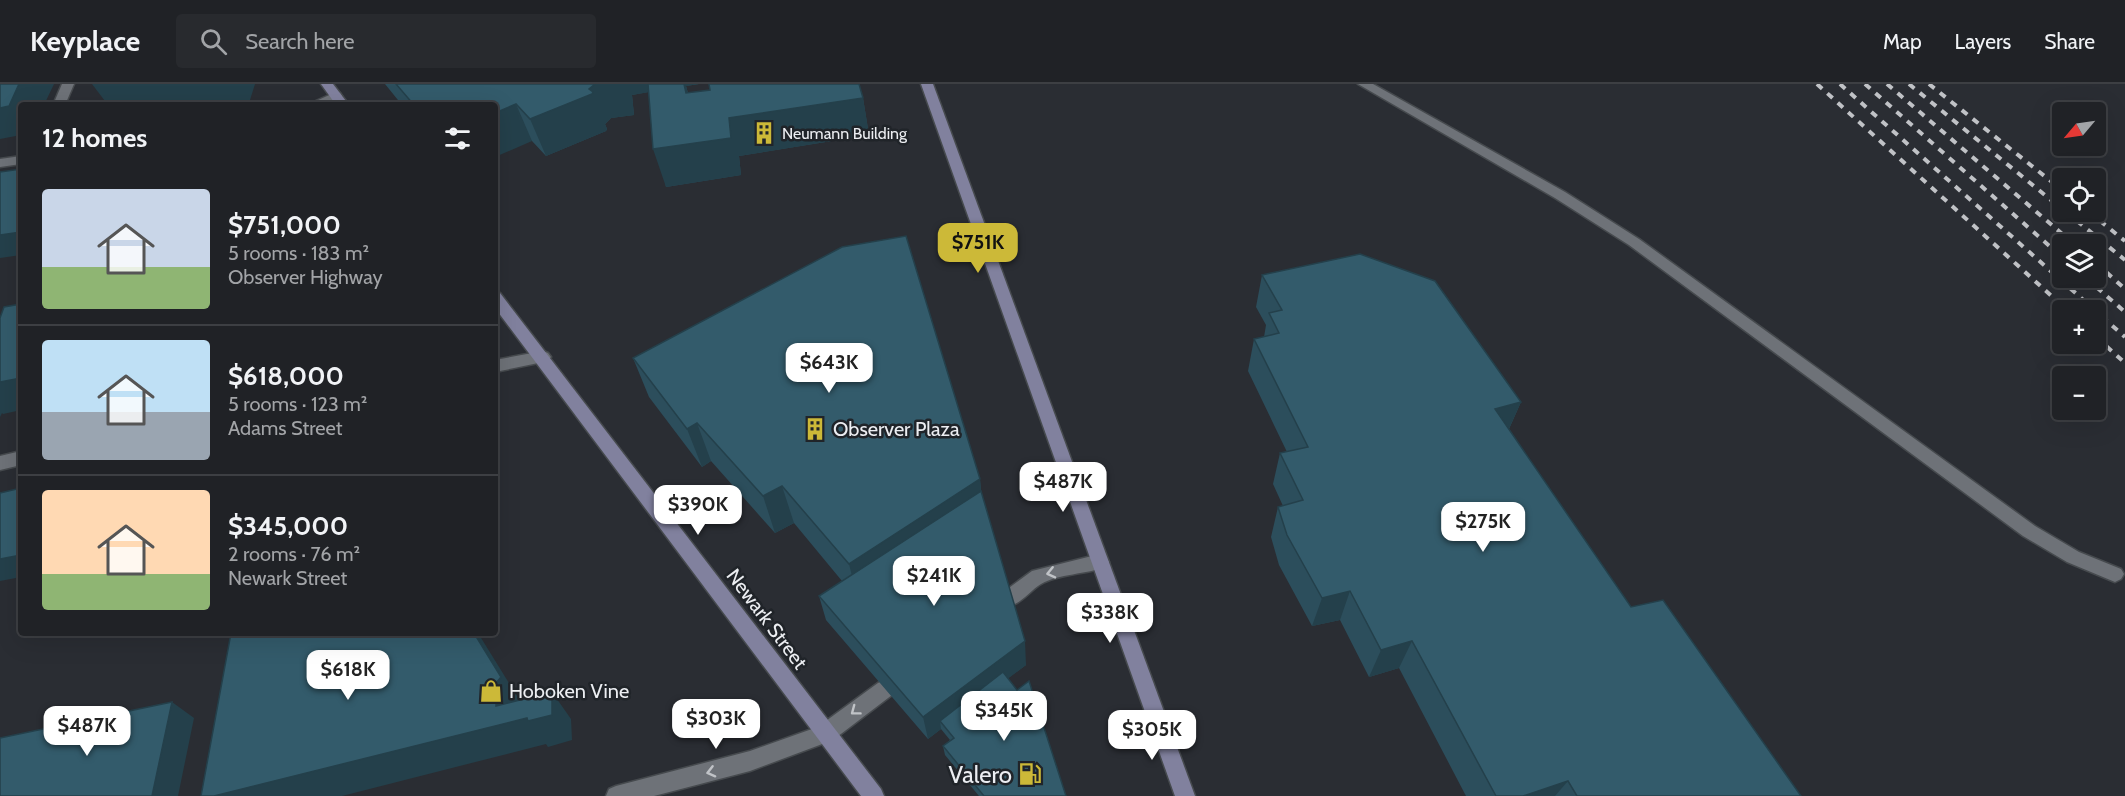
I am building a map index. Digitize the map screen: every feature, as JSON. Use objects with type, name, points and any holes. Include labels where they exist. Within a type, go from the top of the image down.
[{"type":"main road","points":[[327,84],[340,100]]},
{"type":"main road","points":[[927,84],[1185,796]]},
{"type":"main road","name":"Newark Street","points":[[498,301],[543,357],[874,796]]},
{"type":"street","points":[[59,102],[68,84]]},
{"type":"street","points":[[1364,84],[1551,189],[1634,242],[2029,531],[2073,557],[2115,574]]},
{"type":"street","points":[[0,163],[18,160]]},
{"type":"street","points":[[498,365],[543,357]]},
{"type":"street","points":[[0,463],[18,459]]},
{"type":"street","points":[[1008,599],[1038,576],[1100,562]]},
{"type":"street","points":[[616,796],[750,762],[825,733],[885,689]]},
{"type":"building","points":[[0,84],[19,84],[9,106],[0,108]]},
{"type":"building","points":[[396,84],[595,84],[589,89],[593,92],[592,94],[530,119],[516,104],[498,112],[498,102],[411,102]]},
{"type":"building","points":[[648,84],[684,84],[686,93],[710,90],[709,84],[859,84],[863,98],[729,118],[731,138],[653,149]]},
{"type":"building","points":[[18,169],[18,232],[0,235],[0,172]]},
{"type":"building","name":"Observer Plaza","points":[[906,236],[980,479],[849,564],[782,486],[763,496],[697,423],[687,429],[633,358],[842,247]]},
{"type":"building","points":[[1360,254],[1435,281],[1521,402],[1495,409],[1631,607],[1663,600],[1801,796],[1577,796],[1568,781],[1523,796],[1496,796],[1412,641],[1381,650],[1350,591],[1322,598],[1287,535],[1278,507],[1303,500],[1280,453],[1308,447],[1254,339],[1279,333],[1269,313],[1282,310],[1262,275]]},
{"type":"building","points":[[18,305],[18,379],[0,382],[0,318],[4,307]]},
{"type":"building","points":[[18,489],[18,556],[0,559],[0,493]]},
{"type":"building","points":[[981,491],[1025,641],[923,717],[819,596]]},
{"type":"building","points":[[230,636],[476,636],[501,677],[496,683],[496,706],[552,692],[552,715],[528,721],[527,718],[214,796],[201,796]]},
{"type":"building","points":[[1003,672],[1017,690],[1029,681],[1066,796],[984,796],[943,746],[954,738],[940,721]]},
{"type":"building","points":[[172,702],[152,796],[0,796],[0,738]]},
{"type":"railway","points":[[1817,84],[2056,300]]},
{"type":"railway","points":[[1840,84],[2125,337]]},
{"type":"railway","points":[[1865,84],[2052,248]]},
{"type":"railway","points":[[1887,84],[2062,234]]},
{"type":"railway","points":[[1909,84],[2052,201]]},
{"type":"railway","points":[[1929,84],[2052,182]]},
{"type":"railway","points":[[2078,222],[2125,260]]},
{"type":"railway","points":[[2101,222],[2125,241]]},
{"type":"railway","points":[[2106,272],[2125,289]]},
{"type":"railway","points":[[2097,288],[2125,312]]},
{"type":"railway","points":[[2106,346],[2125,363]]},
{"type":"place","name":"Neumann Building","points":[[764,133]]},
{"type":"place","name":"Observer Plaza","points":[[815,429]]},
{"type":"place","name":"Hoboken Vine","points":[[491,691]]},
{"type":"place","name":"Valero","points":[[1030,774]]}]
